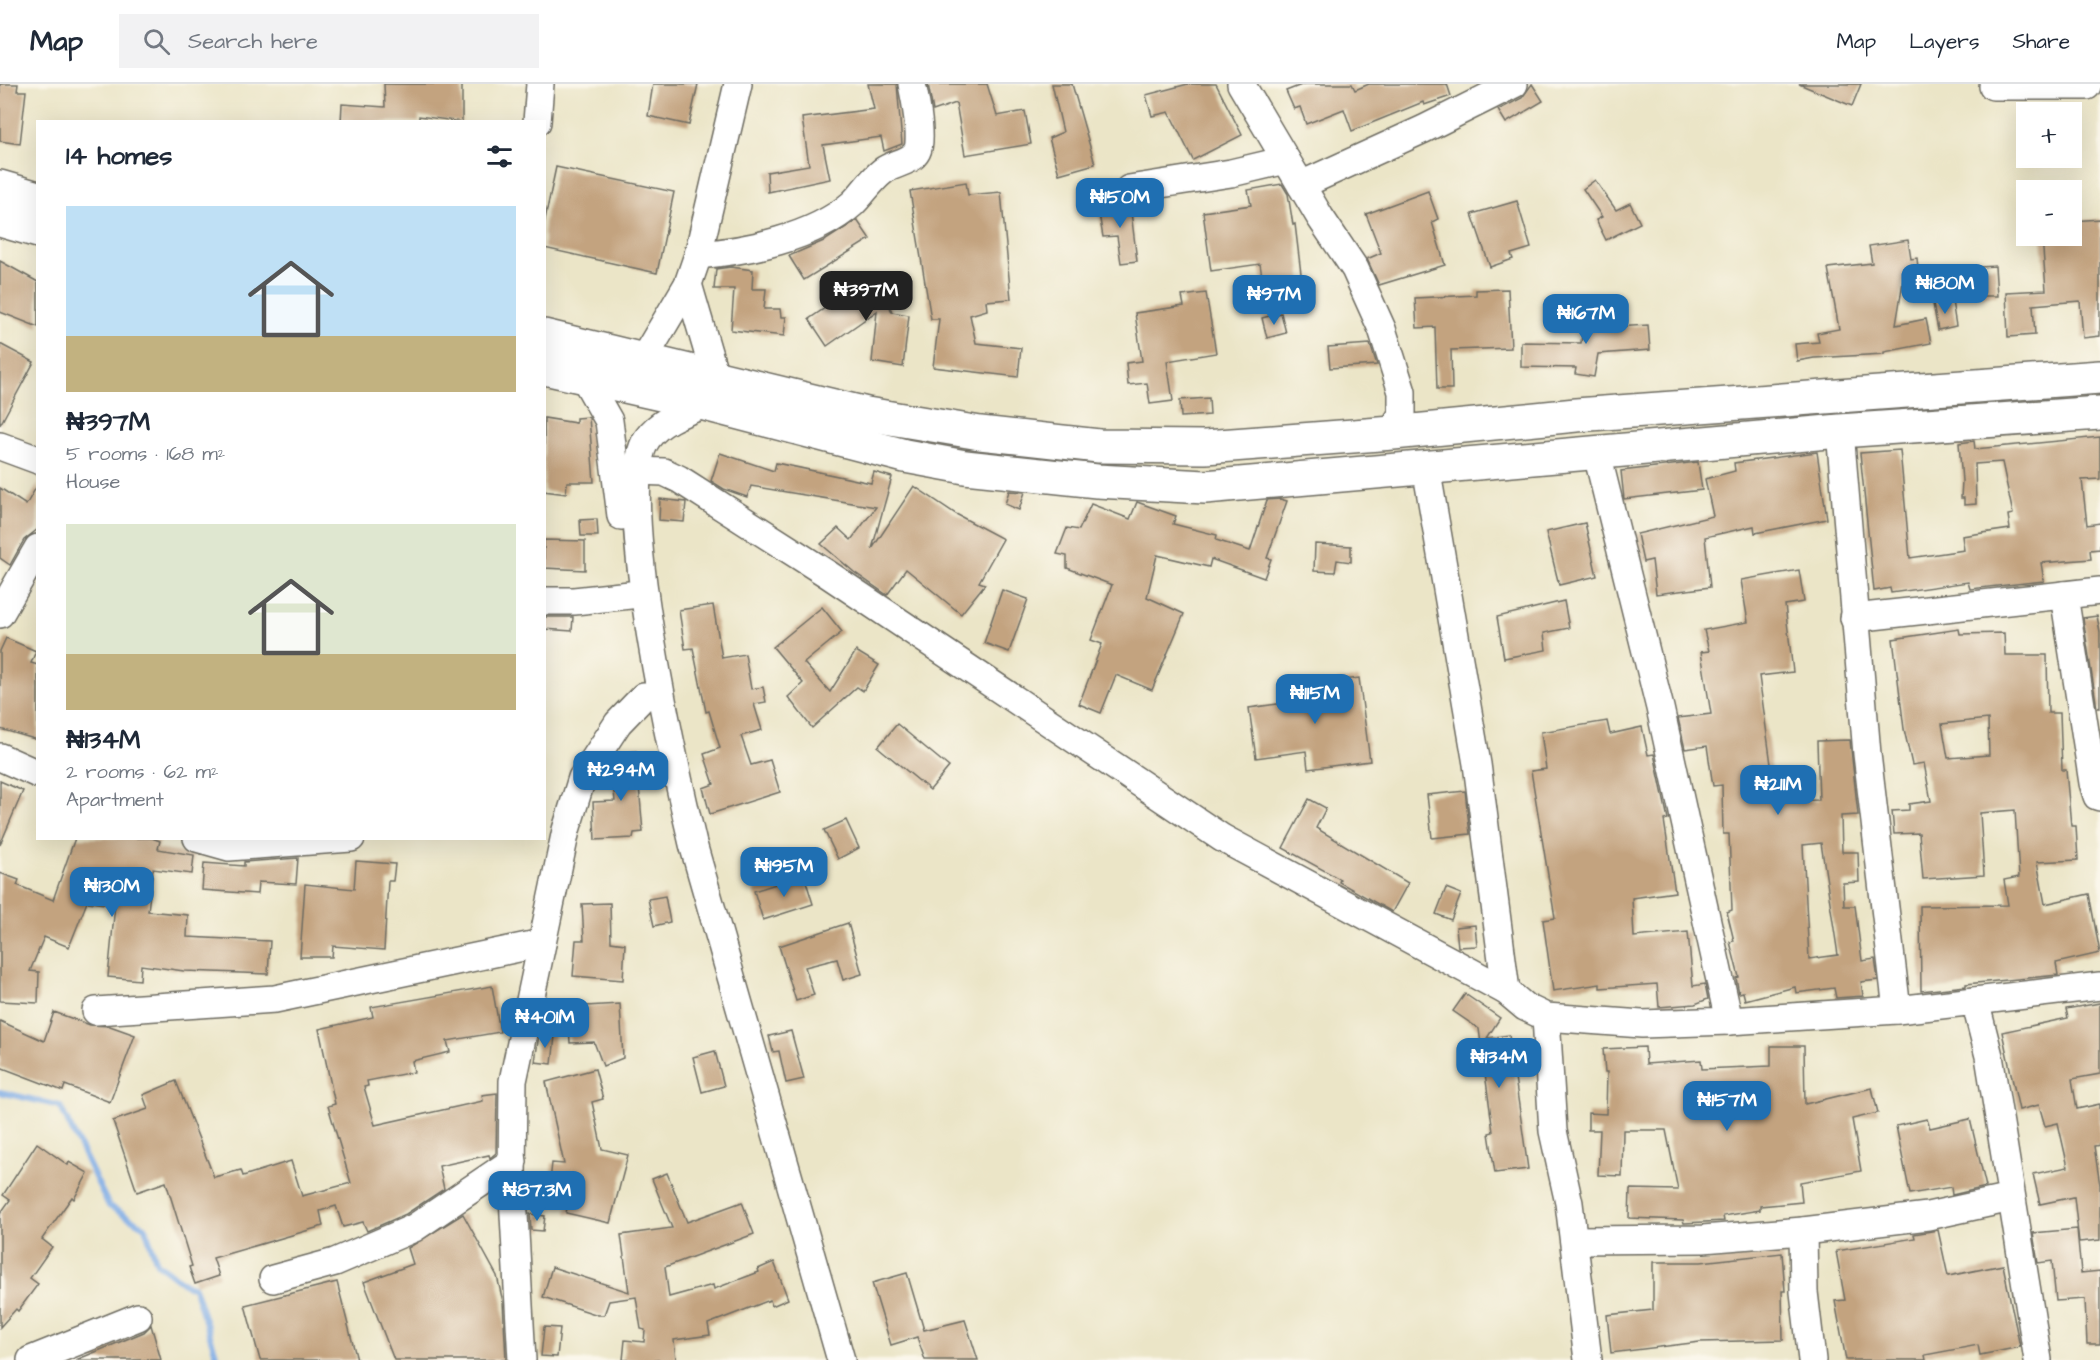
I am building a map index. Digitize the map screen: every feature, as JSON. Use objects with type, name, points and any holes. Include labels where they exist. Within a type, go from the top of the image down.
[{"type":"highway","points":[[0,187],[36,197]]},
{"type":"highway","points":[[0,220],[36,230]]},
{"type":"highway","points":[[546,336],[643,360],[710,390],[905,456],[966,466],[1097,481],[1205,487],[1840,431],[2100,413]]},
{"type":"highway","points":[[546,368],[584,378],[710,390],[980,433],[1099,446],[1205,447],[1576,416],[2100,377]]},
{"type":"highway","points":[[1880,393],[1883,428]]},
{"type":"street","points":[[537,120],[540,84]]},
{"type":"street","points":[[643,360],[688,284],[698,255],[738,84]]},
{"type":"street","points":[[698,255],[738,251],[758,246],[831,219],[853,204],[873,179],[892,164],[910,159],[918,149],[919,111],[912,84]]},
{"type":"street","points":[[1241,84],[1300,185],[1355,269],[1382,329],[1402,392],[1402,413],[1394,433]]},
{"type":"street","points":[[1300,185],[1424,129],[1514,84]]},
{"type":"street","points":[[1993,86],[2087,84]]},
{"type":"street","points":[[1129,189],[1231,173],[1286,160]]},
{"type":"street","points":[[688,284],[710,390],[662,424],[647,439],[638,459],[635,486],[645,597],[673,760],[693,844],[841,1360]]},
{"type":"street","points":[[584,378],[609,421],[644,696],[663,794],[691,903],[824,1360]]},
{"type":"street","points":[[1840,431],[1854,618],[1897,1010]]},
{"type":"street","points":[[0,446],[36,459]]},
{"type":"street","points":[[1597,454],[1660,708],[1729,1021]]},
{"type":"street","points":[[1426,467],[1477,764],[1506,991]]},
{"type":"street","points":[[637,471],[664,472],[679,479],[829,575],[1222,838],[1506,991],[1525,1007],[1546,1017],[1642,1024],[1729,1021],[1897,1010],[2100,986]]},
{"type":"street","points":[[0,614],[36,551]]},
{"type":"street","points":[[1854,618],[2100,591]]},
{"type":"street","points":[[546,601],[574,601],[630,595]]},
{"type":"street","points":[[2064,595],[2074,673],[2093,783],[2097,796],[2100,797]]},
{"type":"street","points":[[522,1360],[516,1279],[513,1081],[542,943],[555,830],[582,778],[618,723],[644,696]]},
{"type":"street","points":[[0,757],[36,773]]},
{"type":"street","points":[[204,840],[229,847],[324,840]]},
{"type":"street","points":[[96,1011],[275,999],[542,943]]},
{"type":"street","points":[[1975,1001],[1989,1056],[2038,1360]]},
{"type":"street","points":[[1546,1017],[1553,1131],[1575,1240],[1588,1360]]},
{"type":"street","points":[[273,1279],[335,1262],[414,1228],[513,1161]]},
{"type":"street","points":[[1575,1240],[1703,1239],[1803,1231],[1928,1216],[2011,1198]]},
{"type":"street","points":[[1803,1231],[1804,1292],[1812,1360]]},
{"type":"street","points":[[31,1360],[138,1317]]},
{"type":"building","points":[[0,84],[18,84],[17,91],[26,91],[20,144],[0,141]]},
{"type":"building","points":[[384,84],[462,84],[462,120],[419,116],[419,120],[341,120],[342,104],[385,107]]},
{"type":"building","points":[[653,84],[698,84],[689,125],[648,116]]},
{"type":"building","points":[[868,84],[897,84],[902,144],[884,151],[881,137],[823,145],[830,179],[768,192],[767,172],[809,165],[802,118],[874,109]]},
{"type":"building","points":[[928,84],[987,84],[997,116],[1025,111],[1031,144],[965,155],[956,103],[933,111]]},
{"type":"building","points":[[1052,84],[1072,84],[1095,164],[1059,174],[1049,138],[1063,132]]},
{"type":"building","points":[[1188,84],[1216,84],[1242,135],[1193,160],[1169,112],[1152,116],[1146,95]]},
{"type":"building","points":[[1304,84],[1352,84],[1355,90],[1369,84],[1447,84],[1451,96],[1424,105],[1423,102],[1352,131],[1344,109],[1306,124],[1300,107],[1294,109],[1286,91]]},
{"type":"building","points":[[1532,84],[1543,101],[1506,123],[1498,110],[1522,98]]},
{"type":"building","points":[[1799,84],[1861,84],[1852,106]]},
{"type":"building","points":[[556,167],[674,192],[657,273],[546,248],[546,214]]},
{"type":"building","points":[[1595,180],[1616,210],[1630,203],[1640,223],[1606,240],[1596,220],[1602,217],[1583,189]]},
{"type":"building","points":[[966,182],[968,195],[1001,192],[1011,299],[986,301],[987,310],[970,315],[976,343],[1021,348],[1018,377],[933,367],[939,319],[931,319],[910,191]]},
{"type":"building","points":[[1282,184],[1288,194],[1293,225],[1295,224],[1302,282],[1264,289],[1260,264],[1211,271],[1203,212],[1251,205],[1248,190]]},
{"type":"building","points":[[1428,191],[1438,219],[1432,222],[1445,265],[1379,285],[1367,259],[1381,253],[1366,214]]},
{"type":"building","points":[[1517,201],[1531,248],[1511,254],[1513,259],[1490,267],[1472,214]]},
{"type":"building","points":[[1123,203],[1130,204],[1137,261],[1121,263],[1117,236],[1103,237],[1098,208]]},
{"type":"building","points":[[2100,219],[2100,336],[2083,338],[2080,301],[2033,305],[2035,335],[2008,337],[2006,292],[2046,290],[2043,246],[2082,246],[2082,220]]},
{"type":"building","points":[[857,220],[870,239],[804,280],[789,256],[826,240]]},
{"type":"building","points":[[1908,240],[1911,259],[1917,258],[1919,280],[1903,282],[1896,325],[1926,319],[1931,343],[1884,352],[1884,354],[1797,361],[1795,344],[1819,342],[1817,333],[1839,329],[1828,268],[1872,263],[1869,246]]},
{"type":"building","points":[[0,261],[36,281],[36,326],[0,312]]},
{"type":"building","points":[[1995,266],[1997,296],[1981,296],[1980,267]]},
{"type":"building","points":[[731,267],[753,270],[752,289],[766,289],[764,309],[780,309],[781,317],[786,317],[784,336],[731,330],[734,289],[714,289],[716,269]]},
{"type":"building","points":[[879,279],[892,312],[909,315],[903,367],[872,362],[877,311],[827,346],[809,319],[853,289]]},
{"type":"building","points":[[1508,289],[1511,348],[1451,350],[1452,389],[1437,389],[1435,327],[1417,328],[1415,298],[1476,295],[1476,290]]},
{"type":"building","points":[[1206,293],[1216,353],[1167,361],[1173,401],[1150,404],[1147,383],[1128,385],[1126,363],[1142,361],[1135,313],[1184,306],[1182,296]]},
{"type":"building","points":[[1952,301],[1956,326],[1938,330],[1933,304]]},
{"type":"building","points":[[1586,302],[1602,304],[1600,328],[1648,325],[1650,350],[1598,354],[1594,377],[1575,374],[1576,368],[1521,367],[1521,342],[1581,343]]},
{"type":"building","points":[[1281,313],[1286,333],[1267,338],[1262,318]]},
{"type":"building","points":[[0,344],[34,362],[0,425]]},
{"type":"building","points":[[1370,344],[1377,365],[1330,368],[1328,347]]},
{"type":"building","points":[[1209,398],[1210,415],[1181,417],[1180,400]]},
{"type":"building","points":[[589,417],[594,482],[567,482],[566,494],[546,491],[546,418],[576,423],[576,418]]},
{"type":"building","points":[[2100,437],[2100,479],[2082,480],[2087,525],[2100,523],[2100,549],[2090,550],[2091,559],[2041,563],[2044,581],[1970,589],[1968,582],[1891,593],[1890,588],[1874,591],[1860,453],[1900,450],[1910,558],[1964,550],[1962,536],[2010,529],[2008,515],[2013,514],[2002,462],[1975,464],[1976,504],[1964,505],[1964,498],[1961,498],[1959,443],[1974,441],[1975,449]]},
{"type":"building","points":[[1817,452],[1827,519],[1755,533],[1754,526],[1705,537],[1710,587],[1656,594],[1652,560],[1643,562],[1637,534],[1713,516],[1705,479],[1735,471],[1734,463]]},
{"type":"building","points":[[720,453],[774,471],[776,463],[871,483],[874,472],[892,477],[872,549],[914,486],[956,514],[1003,539],[979,582],[985,584],[961,614],[906,569],[887,595],[854,572],[821,544],[838,528],[851,540],[876,507],[751,486],[747,497],[724,489],[711,481]]},
{"type":"building","points":[[1698,462],[1702,490],[1624,499],[1621,471]]},
{"type":"building","points":[[0,488],[26,505],[36,488],[36,531],[24,540],[10,565],[0,558]]},
{"type":"building","points":[[1009,491],[1025,492],[1019,510],[1005,504]]},
{"type":"building","points":[[660,499],[686,502],[684,522],[659,520]]},
{"type":"building","points":[[1267,500],[1287,501],[1267,558],[1271,559],[1264,578],[1211,559],[1209,567],[1157,555],[1147,597],[1184,614],[1152,690],[1116,675],[1101,713],[1079,704],[1102,644],[1091,640],[1112,585],[1067,568],[1067,556],[1057,554],[1067,528],[1079,530],[1091,504],[1130,519],[1137,502],[1176,516],[1173,524],[1217,535],[1216,540],[1250,551]]},
{"type":"building","points":[[597,519],[598,536],[581,536],[580,520]]},
{"type":"building","points":[[1585,523],[1597,576],[1559,585],[1546,532]]},
{"type":"building","points":[[546,540],[585,541],[585,570],[546,568]]},
{"type":"building","points":[[1315,544],[1351,546],[1351,562],[1337,560],[1335,572],[1314,571]]},
{"type":"building","points":[[1799,570],[1804,602],[1785,605],[1793,672],[1759,676],[1776,801],[1819,800],[1817,741],[1850,740],[1858,815],[1841,816],[1842,852],[1858,852],[1859,882],[1843,883],[1844,906],[1855,906],[1862,961],[1875,959],[1878,980],[1861,982],[1863,996],[1836,998],[1834,988],[1796,993],[1795,987],[1745,1000],[1743,992],[1739,993],[1736,978],[1739,977],[1730,942],[1734,941],[1727,912],[1732,910],[1729,834],[1723,834],[1722,785],[1713,786],[1707,746],[1685,749],[1678,718],[1711,714],[1701,652],[1709,651],[1704,630],[1748,622],[1741,580]],"holes":[[[1821,843],[1838,955],[1809,959],[1803,845]]]},
{"type":"building","points":[[1002,590],[1028,599],[1009,652],[984,643]]},
{"type":"building","points":[[1564,601],[1569,628],[1544,633],[1546,650],[1504,658],[1497,617]]},
{"type":"building","points":[[713,605],[722,658],[745,654],[751,689],[763,687],[766,702],[754,704],[762,730],[741,736],[751,765],[770,760],[780,792],[710,814],[703,788],[714,784],[704,754],[720,748],[709,711],[706,712],[693,648],[685,649],[679,610]]},
{"type":"building","points":[[822,607],[842,632],[804,663],[830,692],[856,651],[879,665],[863,691],[857,687],[812,728],[788,697],[803,683],[773,647]]},
{"type":"building","points":[[2097,616],[2100,632],[2100,708],[2097,708],[2083,618]]},
{"type":"building","points":[[546,617],[573,617],[572,631],[546,629]]},
{"type":"building","points":[[1959,629],[1960,634],[2004,633],[2005,655],[2047,655],[2048,713],[2060,713],[2062,770],[2066,770],[2071,826],[2076,826],[2078,860],[2037,862],[2045,904],[2089,894],[2100,953],[2056,963],[2058,975],[1921,991],[1920,906],[2008,905],[2004,880],[2019,877],[2015,810],[1980,813],[1984,875],[1923,879],[1919,833],[1894,834],[1892,811],[1909,810],[1909,804],[1931,801],[1924,763],[1912,765],[1904,729],[1893,639]],"holes":[[[1988,719],[1989,755],[1948,758],[1942,724]]]},
{"type":"building","points":[[6,638],[36,651],[31,663],[36,664],[36,739],[0,729],[0,651]]},
{"type":"building","points":[[1359,678],[1370,761],[1308,769],[1306,751],[1256,758],[1249,708],[1299,701],[1297,686]]},
{"type":"building","points":[[1607,721],[1610,734],[1642,727],[1648,755],[1654,754],[1668,819],[1664,820],[1675,892],[1632,898],[1634,937],[1688,932],[1693,986],[1705,984],[1708,999],[1695,1004],[1659,1007],[1657,984],[1600,988],[1600,984],[1553,991],[1543,920],[1555,918],[1531,771],[1546,769],[1541,732]]},
{"type":"building","points":[[897,724],[949,767],[930,790],[878,747]]},
{"type":"building","points":[[636,751],[643,832],[634,833],[633,838],[595,840],[593,802],[615,801],[611,763],[617,753]]},
{"type":"building","points":[[0,781],[23,791],[0,845]]},
{"type":"building","points":[[1465,791],[1470,834],[1432,838],[1427,795]]},
{"type":"building","points":[[1309,799],[1326,808],[1316,828],[1408,883],[1392,912],[1339,882],[1340,879],[1283,848]]},
{"type":"building","points":[[846,820],[859,848],[838,859],[824,830]]},
{"type":"building","points":[[74,840],[157,840],[160,841],[158,849],[194,855],[192,874],[153,869],[148,911],[188,915],[187,937],[270,941],[268,974],[184,971],[141,965],[140,980],[108,977],[115,905],[87,902],[69,947],[44,937],[30,971],[39,972],[38,1003],[0,1001],[0,873],[19,880],[17,885],[53,900]]},
{"type":"building","points":[[298,858],[296,884],[258,882],[257,894],[202,890],[204,863],[244,866],[244,862]]},
{"type":"building","points":[[356,861],[395,864],[393,881],[388,881],[384,950],[333,946],[332,957],[300,957],[305,884],[354,889]]},
{"type":"building","points":[[804,875],[813,904],[763,920],[754,891]]},
{"type":"building","points":[[1446,888],[1461,894],[1451,920],[1436,914]]},
{"type":"building","points":[[665,896],[670,922],[654,926],[648,899]]},
{"type":"building","points":[[610,903],[611,942],[625,944],[623,980],[573,976],[576,940],[584,940],[582,904]]},
{"type":"building","points":[[848,923],[862,974],[843,980],[837,959],[805,967],[814,995],[796,1001],[779,946]]},
{"type":"building","points":[[1475,925],[1477,946],[1458,947],[1456,927]]},
{"type":"building","points":[[492,986],[500,1032],[447,1041],[450,1052],[412,1061],[414,1072],[367,1081],[368,1086],[364,1087],[375,1125],[483,1101],[482,1095],[497,1093],[496,1153],[490,1158],[489,1155],[439,1166],[444,1189],[406,1214],[367,1231],[363,1222],[343,1227],[336,1206],[320,1211],[323,1226],[213,1258],[219,1276],[195,1284],[189,1267],[192,1266],[166,1182],[137,1192],[113,1121],[148,1109],[143,1095],[176,1081],[214,1177],[241,1170],[243,1176],[291,1161],[302,1196],[351,1183],[328,1106],[335,1104],[319,1029],[373,1017],[371,1007]]},
{"type":"building","points":[[1465,994],[1500,1018],[1487,1038],[1509,1035],[1528,1169],[1495,1173],[1489,1133],[1493,1132],[1479,1029],[1453,1011]]},
{"type":"building","points":[[2100,1003],[2100,1074],[2072,1079],[2077,1109],[2100,1104],[2100,1145],[2094,1146],[2100,1185],[2100,1240],[2079,1242],[2074,1197],[2040,1204],[2033,1174],[2068,1167],[2058,1123],[2045,1126],[2039,1105],[2019,1110],[2002,1032],[2068,1018],[2066,1009]]},
{"type":"building","points":[[620,1004],[623,1058],[603,1066],[594,1042],[570,1043],[568,1007]]},
{"type":"building","points":[[54,1012],[90,1025],[110,1026],[135,1035],[110,1102],[65,1085],[63,1091],[0,1067],[0,1021],[44,1041]]},
{"type":"building","points":[[791,1031],[804,1079],[786,1083],[779,1051],[773,1052],[769,1036]]},
{"type":"building","points":[[539,1034],[555,1036],[552,1064],[535,1062]]},
{"type":"building","points":[[1771,1046],[1804,1046],[1805,1104],[1872,1088],[1878,1113],[1852,1119],[1861,1171],[1800,1182],[1802,1202],[1760,1206],[1760,1210],[1723,1216],[1724,1221],[1684,1223],[1683,1220],[1629,1218],[1630,1189],[1678,1190],[1666,1130],[1623,1130],[1622,1176],[1598,1175],[1600,1130],[1588,1130],[1588,1113],[1606,1114],[1607,1072],[1605,1072],[1603,1049],[1645,1047],[1646,1064],[1701,1060],[1702,1069],[1771,1066]]},
{"type":"building","points":[[715,1051],[724,1086],[702,1092],[693,1057]]},
{"type":"building","points":[[595,1069],[603,1099],[592,1102],[602,1149],[628,1155],[610,1223],[566,1213],[572,1184],[550,1182],[552,1163],[564,1164],[546,1082]]},
{"type":"building","points":[[1927,1119],[1930,1128],[1970,1119],[1986,1187],[1952,1195],[1951,1187],[1910,1194],[1896,1126]]},
{"type":"building","points":[[37,1143],[68,1165],[69,1162],[88,1173],[74,1199],[72,1197],[42,1239],[52,1247],[30,1278],[38,1284],[18,1311],[16,1309],[0,1327],[0,1214],[10,1200],[3,1195]]},
{"type":"building","points":[[667,1173],[687,1222],[742,1202],[754,1234],[665,1267],[669,1297],[713,1285],[714,1289],[759,1272],[758,1269],[774,1262],[788,1299],[772,1306],[770,1300],[708,1324],[710,1335],[674,1340],[676,1360],[623,1360],[625,1340],[644,1342],[645,1330],[641,1329],[636,1297],[609,1301],[604,1315],[598,1315],[543,1297],[552,1267],[629,1292],[621,1235],[672,1228],[652,1179]]},
{"type":"building","points":[[463,1214],[497,1276],[503,1302],[506,1360],[394,1360],[364,1282],[413,1264],[408,1248]]},
{"type":"building","points":[[530,1214],[545,1216],[543,1231],[531,1230]]},
{"type":"building","points":[[2077,1229],[2081,1273],[2100,1271],[2100,1344],[2087,1344],[2085,1299],[2056,1301],[2052,1261],[2038,1263],[2033,1233]]},
{"type":"building","points":[[1938,1230],[1948,1276],[2003,1265],[2020,1347],[1980,1355],[1978,1345],[1925,1355],[1926,1360],[1846,1360],[1835,1301],[1845,1300],[1836,1251],[1915,1238],[1914,1234]]},
{"type":"building","points":[[1782,1253],[1785,1291],[1782,1291],[1783,1340],[1700,1342],[1611,1353],[1607,1315],[1653,1310],[1653,1262],[1701,1262]]},
{"type":"building","points":[[907,1273],[924,1330],[965,1320],[978,1360],[925,1360],[917,1337],[891,1345],[872,1283]]},
{"type":"building","points":[[337,1282],[357,1360],[260,1360],[245,1305]]},
{"type":"building","points":[[151,1325],[161,1360],[76,1360],[144,1332]]},
{"type":"building","points":[[544,1327],[560,1328],[557,1357],[541,1356]]},
{"type":"waterway","points":[[0,1092],[60,1106],[109,1206],[145,1227],[157,1263],[188,1286],[194,1287],[218,1360]]}]
